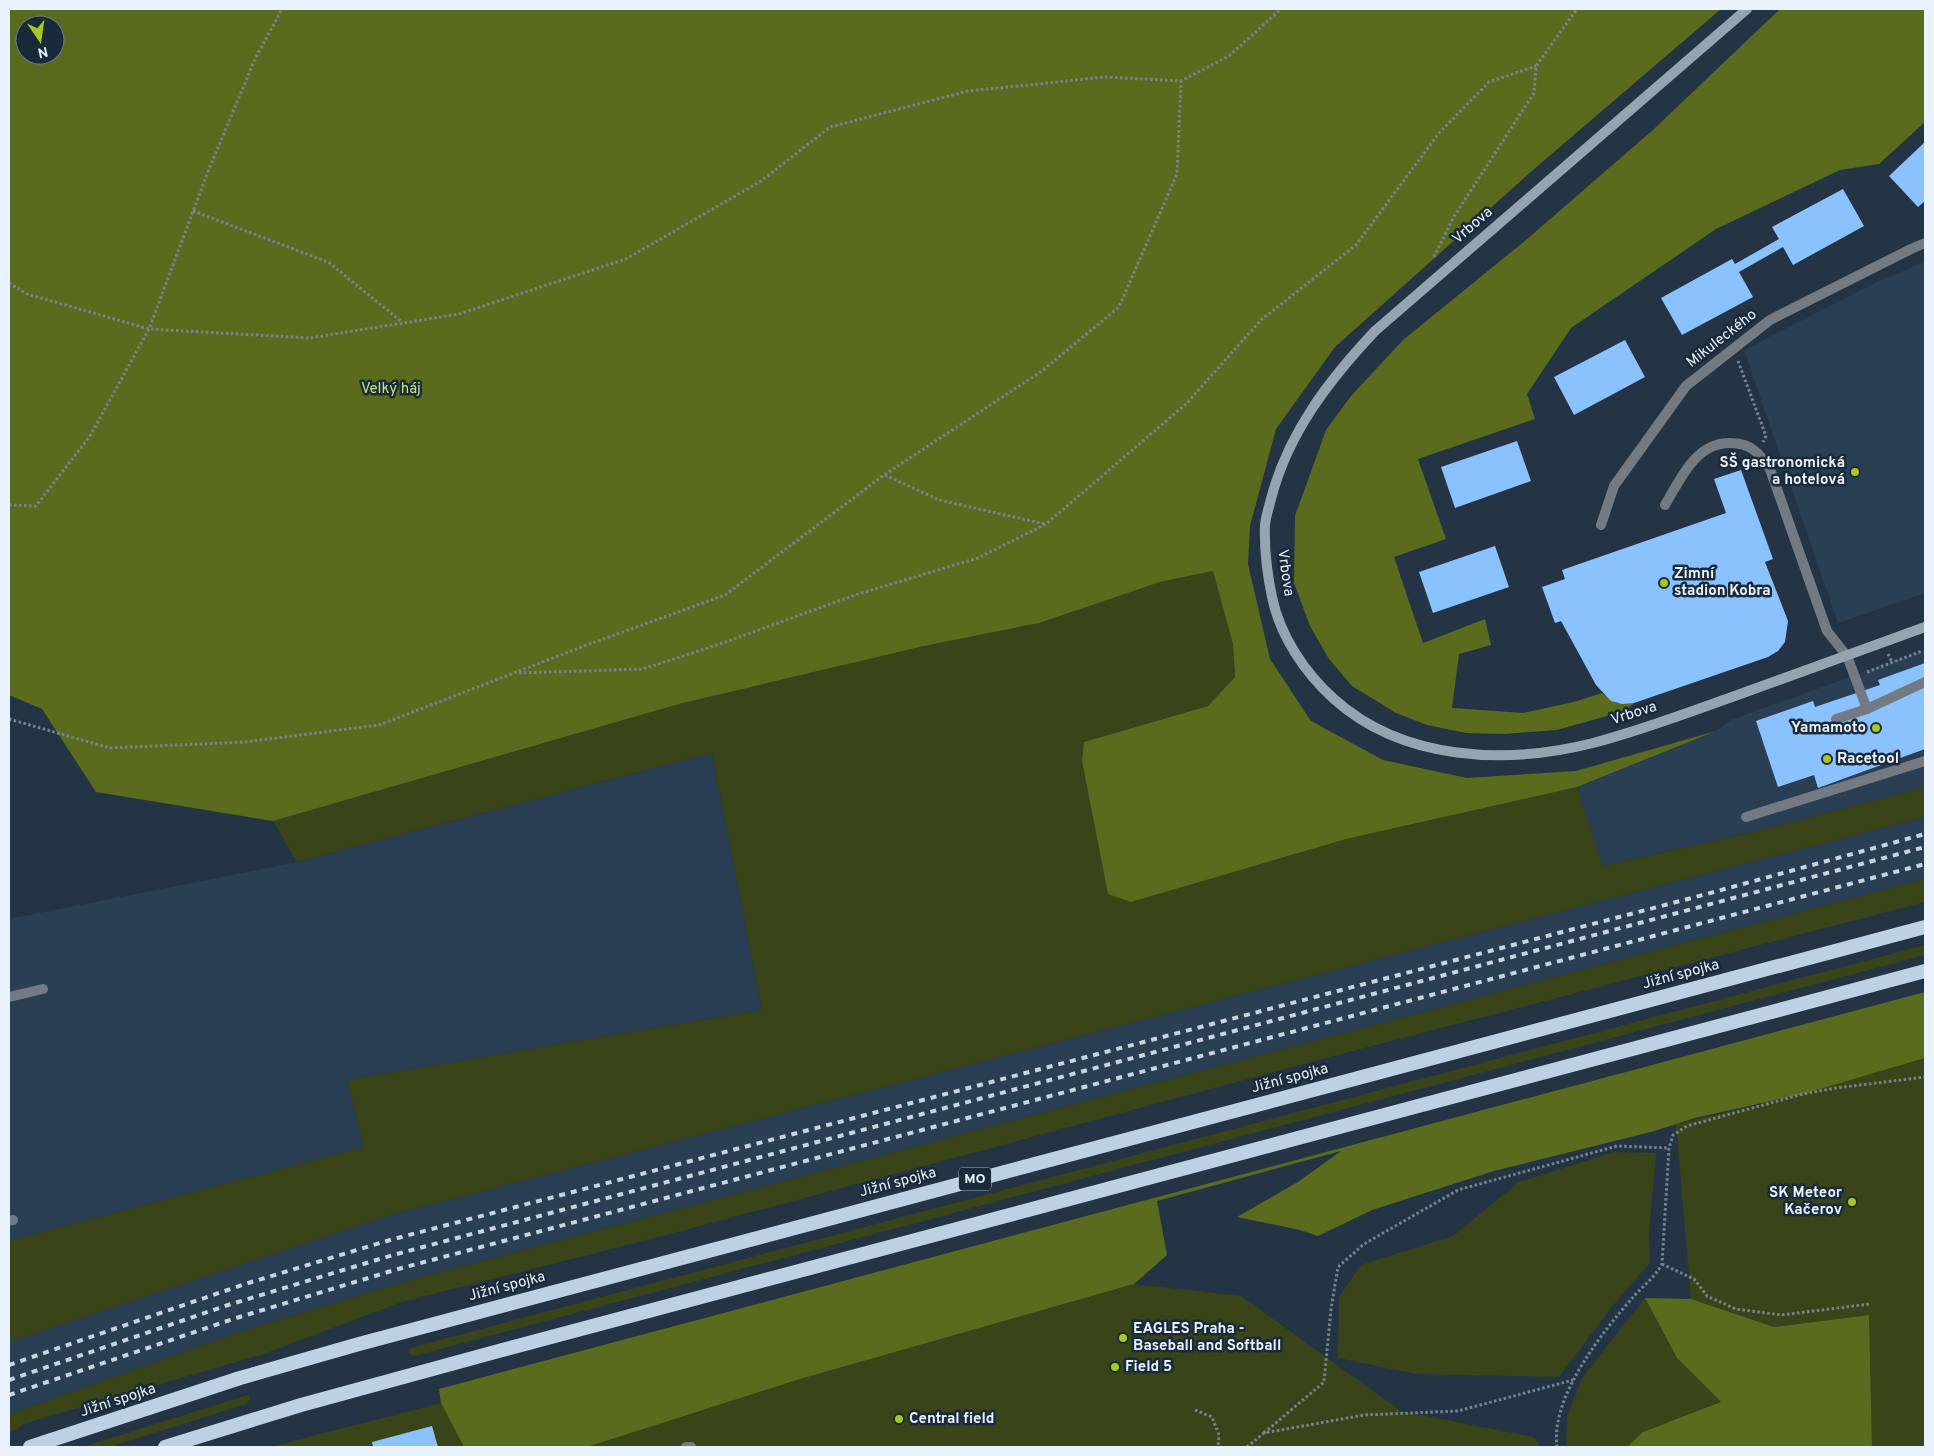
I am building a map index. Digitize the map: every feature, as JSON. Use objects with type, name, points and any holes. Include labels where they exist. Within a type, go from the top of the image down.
[{"type":"highway","name":"Jižní spojka","points":[[30,1447],[240,1378],[359,1344],[1925,927]]},
{"type":"highway","points":[[165,1447],[301,1405],[504,1349],[1925,971]]},
{"type":"main road","name":"Vrbova","points":[[1747,9],[1375,332],[1339,369],[1294,436],[1277,476],[1265,522],[1266,566],[1274,606],[1285,634],[1302,663],[1324,690],[1352,715],[1395,738],[1437,750],[1494,754],[1538,752],[1592,743],[1683,714],[1925,628]]},
{"type":"street","name":"Mikuleckého","points":[[1601,525],[1614,486],[1686,386],[1770,320],[1911,248],[1925,244]]},
{"type":"street","points":[[1665,505],[1685,470],[1709,447],[1717,443],[1740,443],[1759,451],[1770,469],[1827,631],[1847,656],[1867,709]]},
{"type":"street","points":[[1836,719],[1867,709],[1925,682]]},
{"type":"street","points":[[1746,817],[1925,761]]},
{"type":"street","points":[[9,997],[43,989]]},
{"type":"street","points":[[686,1447],[691,1447]]},
{"type":"path","points":[[9,505],[36,506],[90,436],[149,329],[193,211],[255,59],[282,9]]},
{"type":"path","points":[[9,283],[27,294],[149,329],[310,338],[459,314],[626,259],[761,181],[830,127],[968,91],[1106,77],[1181,81],[1229,56],[1281,9]]},
{"type":"path","points":[[1434,256],[1453,218],[1534,93],[1536,66],[1578,9]]},
{"type":"path","points":[[514,673],[643,669],[720,644],[855,595],[978,558],[1046,524],[1186,404],[1261,320],[1356,245],[1439,133],[1489,82],[1536,66]]},
{"type":"path","points":[[9,719],[110,748],[245,742],[379,725],[725,595],[884,475],[1042,371],[1119,307],[1177,174],[1181,81]]},
{"type":"path","points":[[193,211],[328,262],[403,323]]},
{"type":"path","points":[[1734,348],[1766,436],[1759,451]]},
{"type":"path","points":[[884,475],[939,500],[1046,524]]},
{"type":"path","points":[[1855,676],[1922,651]]},
{"type":"path","points":[[1557,1447],[1558,1415],[1574,1380],[1636,1294],[1653,1279],[1662,1264],[1669,1148],[1673,1134],[1686,1126],[1803,1094],[1925,1077]]},
{"type":"path","points":[[1247,1447],[1324,1382],[1330,1309],[1338,1267],[1364,1244],[1458,1190],[1617,1146],[1669,1148]]},
{"type":"path","points":[[1662,1264],[1694,1279],[1707,1296],[1736,1309],[1781,1315],[1870,1304]]},
{"type":"path","points":[[1264,1433],[1364,1416],[1458,1411],[1574,1380]]},
{"type":"path","points":[[1195,1410],[1212,1417],[1219,1435],[1218,1447]]},
{"type":"shaded area","name":"SŠ gastronomická a hotelová","points":[[1925,262],[1925,593],[1838,623],[1744,350],[1879,281]]},
{"type":"shaded area","points":[[1925,650],[1925,787],[1767,829],[1602,866],[1577,787],[1716,731],[1731,720]]},
{"type":"shaded area","points":[[712,753],[762,1010],[347,1080],[364,1147],[9,1241],[9,919],[298,862]]},
{"type":"shaded area","points":[[1925,817],[1925,879],[407,1281],[243,1331],[9,1414],[9,1342],[387,1216]]},
{"type":"green space","name":"Velký háj","points":[[9,9],[1721,9],[1533,170],[1335,347],[1276,429],[1250,526],[1248,564],[1270,659],[1311,721],[1383,760],[1467,778],[1576,771],[1716,731],[1577,787],[1346,839],[1131,902],[1108,894],[1082,761],[1084,742],[1208,706],[1235,677],[1233,644],[1213,571],[1160,582],[1039,623],[924,646],[679,704],[273,821],[96,792],[42,709],[9,695]]},
{"type":"green space","points":[[1780,9],[1925,9],[1925,122],[1879,164],[1840,170],[1716,229],[1571,328],[1527,394],[1535,419],[1418,459],[1446,539],[1394,557],[1423,643],[1485,619],[1491,645],[1459,654],[1452,708],[1523,713],[1574,702],[1602,693],[1616,703],[1634,703],[1625,711],[1557,730],[1504,734],[1466,733],[1427,725],[1396,713],[1352,686],[1329,659],[1310,626],[1294,583],[1295,516],[1326,430],[1351,396],[1403,340],[1526,240],[1654,129]]},
{"type":"green space","points":[[1213,571],[1233,644],[1235,677],[1208,706],[1084,742],[1082,761],[1108,893],[1131,902],[1346,839],[1577,787],[1603,866],[1767,829],[1925,787],[1925,817],[387,1216],[9,1342],[9,1241],[364,1147],[347,1080],[762,1010],[712,753],[297,862],[273,821],[679,704],[924,646],[1039,623],[1160,582]]},
{"type":"green space","points":[[1925,879],[1925,902],[1326,1058],[674,1233],[402,1302],[264,1354],[26,1423],[9,1433],[9,1414],[243,1331],[407,1281]]},
{"type":"green space","points":[[1925,945],[1925,955],[414,1356],[410,1355],[408,1351],[411,1348],[496,1325]]},
{"type":"green space","points":[[1925,992],[1925,1058],[1803,1094],[1695,1118],[1651,1132],[1494,1171],[1372,1210],[1318,1236],[1300,1230],[1237,1217],[1298,1182],[1341,1151],[1157,1201],[1167,1255],[1134,1284],[800,1379],[587,1447],[464,1447],[441,1403],[439,1389]]},
{"type":"green space","points":[[1925,1058],[1925,1447],[1872,1447],[1869,1315],[1774,1327],[1691,1299],[1676,1124],[1803,1094]]},
{"type":"green space","points":[[1614,1152],[1656,1153],[1649,1233],[1650,1262],[1611,1308],[1559,1377],[1416,1374],[1338,1358],[1339,1297],[1361,1265],[1453,1236],[1519,1182]]},
{"type":"green space","name":"EAGLES Praha - Baseball and Softball","points":[[1134,1284],[1241,1296],[1401,1411],[1534,1437],[1540,1447],[587,1447],[800,1379]]},
{"type":"green space","points":[[1645,1298],[1677,1358],[1721,1403],[1643,1432],[1627,1447],[1566,1447],[1567,1416],[1582,1378]]},
{"type":"green space","points":[[1645,1298],[1691,1299],[1774,1327],[1869,1315],[1872,1447],[1627,1447],[1643,1432],[1721,1402],[1677,1358]]},
{"type":"green space","points":[[248,1395],[250,1399],[246,1404],[110,1447],[82,1447]]},
{"type":"green space","points":[[441,1403],[464,1447],[270,1447]]},
{"type":"building","points":[[1925,142],[1925,201],[1918,207],[1889,176]]},
{"type":"building","points":[[1843,189],[1864,226],[1793,265],[1783,247],[1739,272],[1753,297],[1682,335],[1661,298],[1732,259],[1735,264],[1779,239],[1772,227]]},
{"type":"building","points":[[1625,340],[1645,377],[1574,415],[1554,377]]},
{"type":"building","points":[[1517,441],[1531,481],[1455,508],[1441,467]]},
{"type":"building","name":"Zimní stadion Kobra","points":[[1741,470],[1773,559],[1765,562],[1788,621],[1785,642],[1778,651],[1768,657],[1634,703],[1622,704],[1611,701],[1596,685],[1561,621],[1555,623],[1542,587],[1565,579],[1562,570],[1726,513],[1714,479]]},
{"type":"building","points":[[1495,546],[1509,587],[1433,613],[1419,572]]},
{"type":"building","points":[[1925,663],[1925,749],[1818,788],[1814,775],[1778,787],[1756,721],[1813,701],[1815,707],[1880,685],[1878,680]]},
{"type":"building","points":[[432,1426],[438,1447],[373,1447],[372,1442]]},
{"type":"railway","points":[[9,1365],[245,1284],[390,1240],[1703,895],[1925,834]]},
{"type":"railway","points":[[9,1380],[228,1305],[393,1255],[1925,847]]},
{"type":"railway","points":[[9,1395],[233,1319],[398,1269],[1925,864]]},
{"type":"place","name":"SŠ gastronomická a hotelová","points":[[1855,472]]},
{"type":"place","name":"Zimní stadion Kobra","points":[[1664,583]]},
{"type":"place","name":"Yamamoto","points":[[1876,728]]},
{"type":"place","name":"Racetool","points":[[1827,759]]},
{"type":"place","name":"SK Meteor Kačerov","points":[[1852,1202]]},
{"type":"place","name":"EAGLES Praha - Baseball and Softball","points":[[1123,1338]]},
{"type":"place","name":"Field 5","points":[[1115,1367]]},
{"type":"place","name":"Central field","points":[[899,1419]]}]
